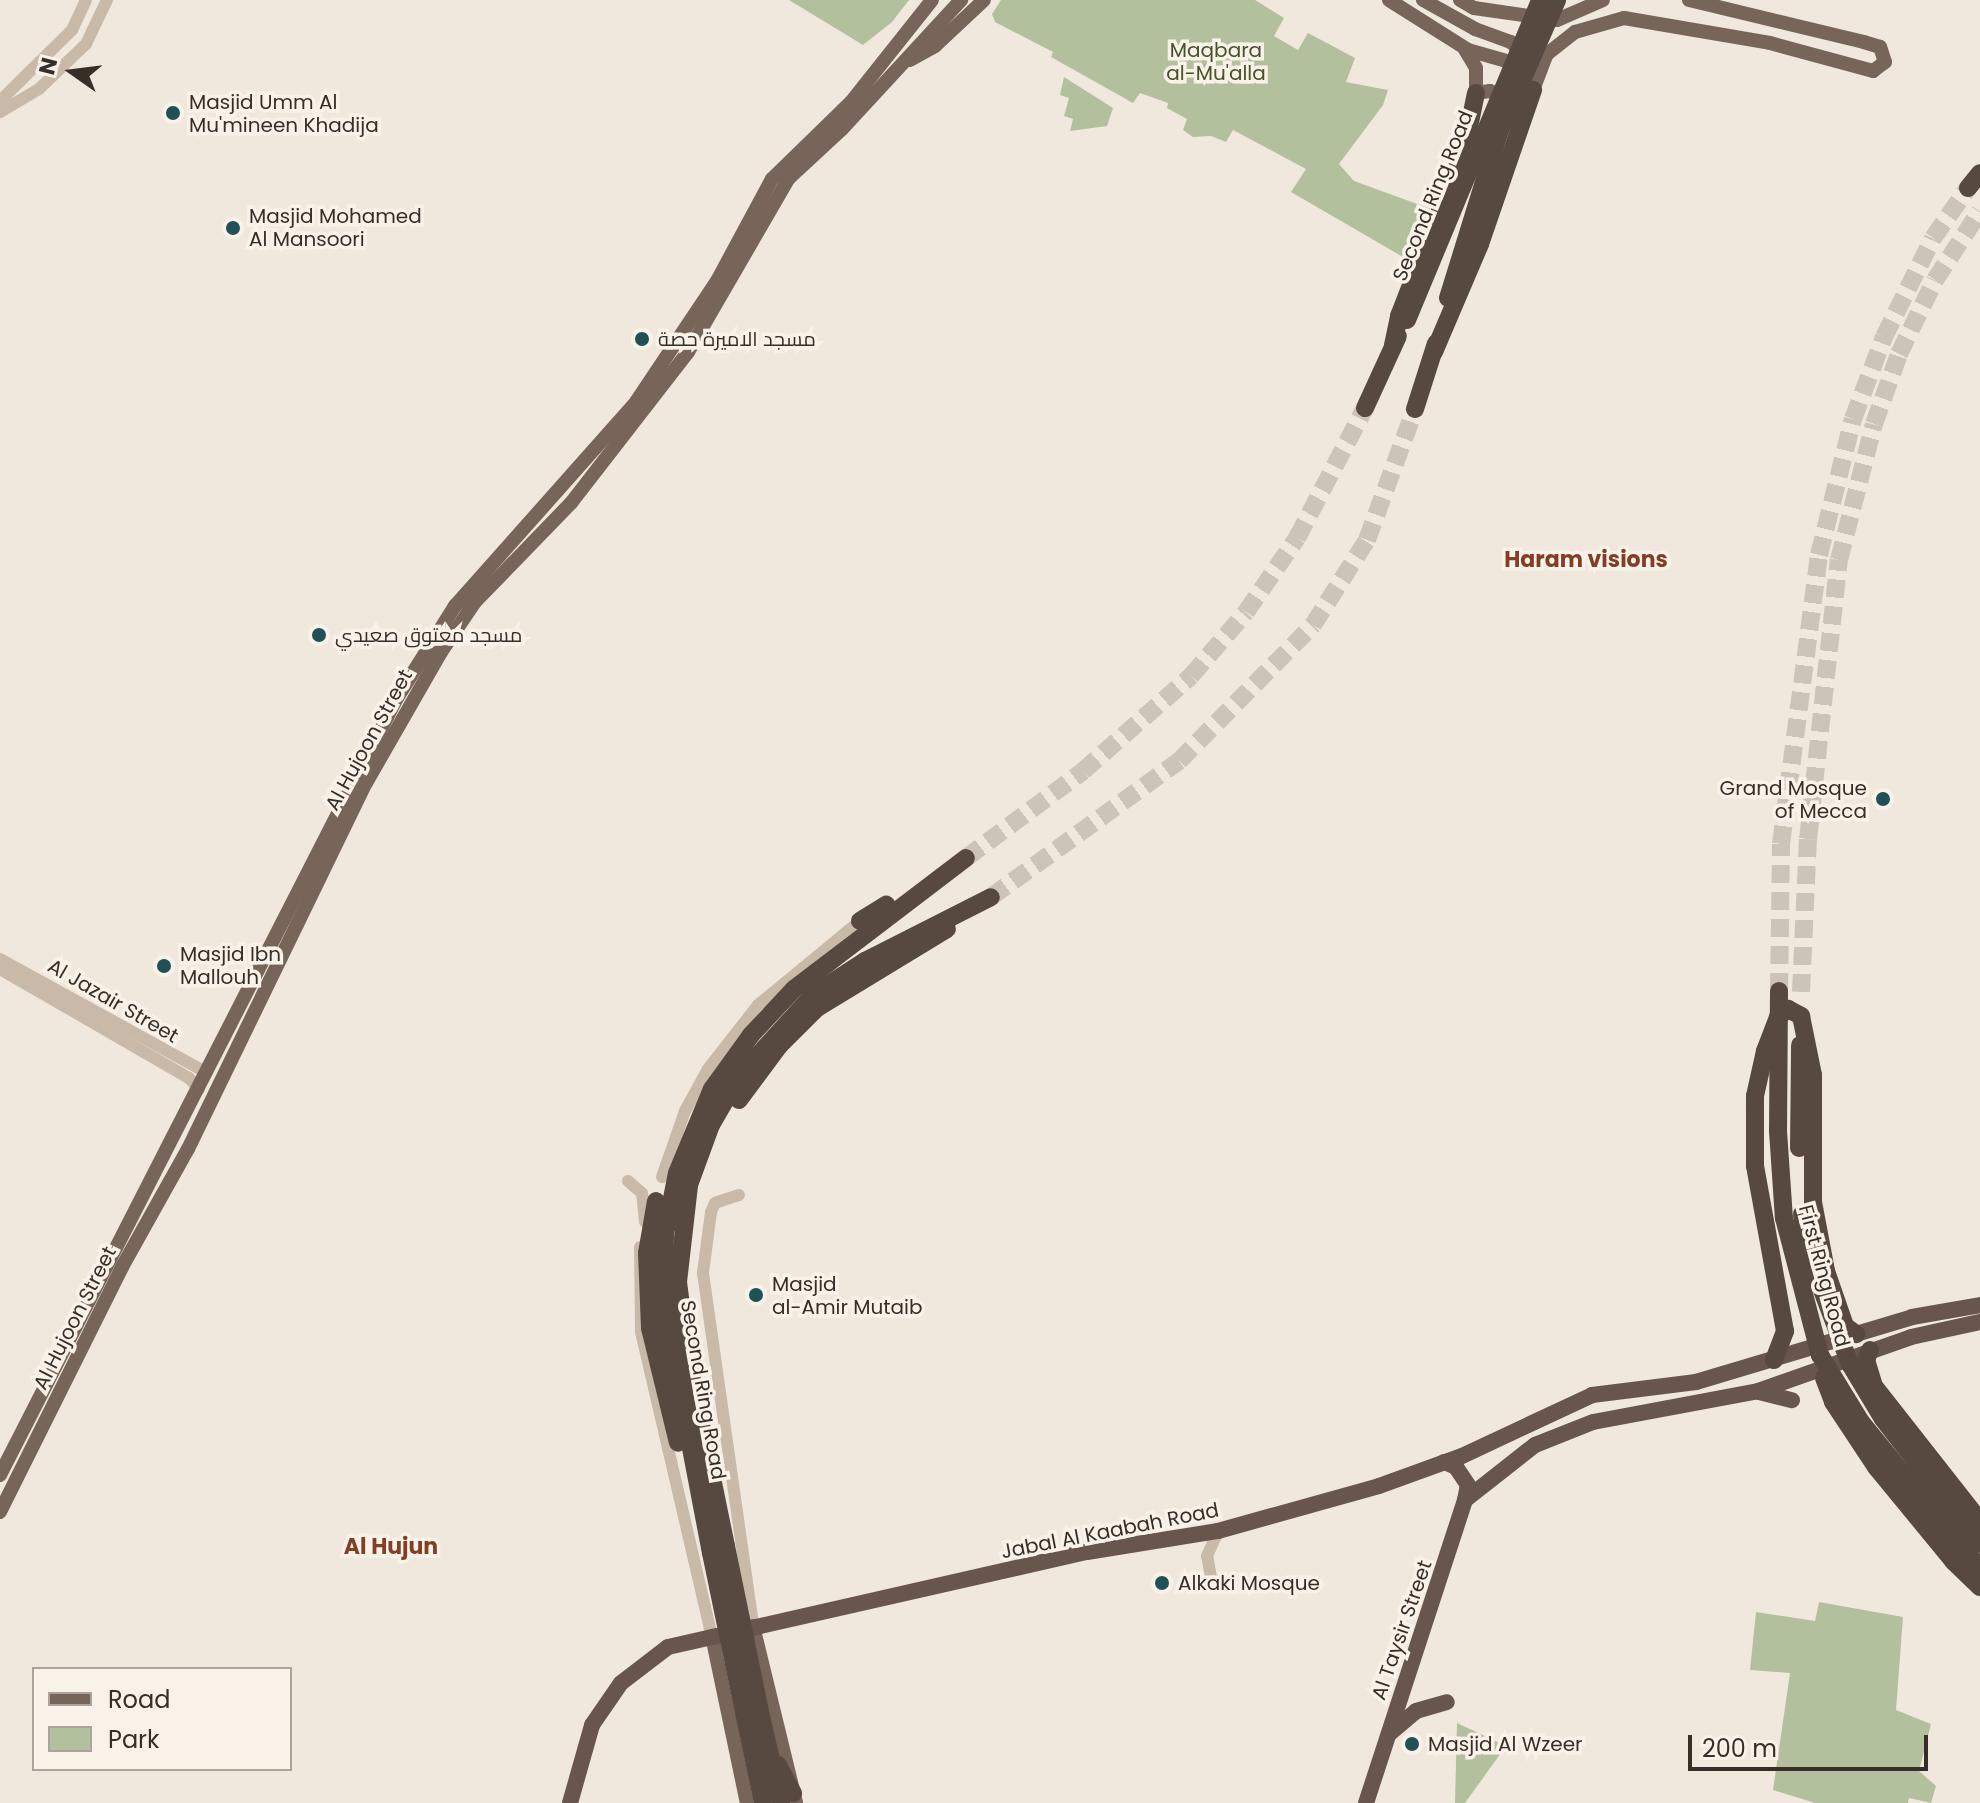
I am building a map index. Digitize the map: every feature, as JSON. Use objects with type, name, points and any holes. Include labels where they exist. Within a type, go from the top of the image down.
[{"type":"highway","name":"Second Ring Road","points":[[1365,408],[1540,0]]},
{"type":"highway","name":"Second Ring Road","points":[[1415,409],[1453,300],[1499,133],[1557,0]]},
{"type":"highway","points":[[1453,300],[1533,90]]},
{"type":"highway","points":[[1403,318],[1465,147],[1476,93]]},
{"type":"highway","name":"Second Ring Road","points":[[752,1712],[711,1553],[663,1302],[665,1234],[677,1173],[712,1089],[751,1035],[794,989],[966,858]]},
{"type":"highway","points":[[860,921],[912,888],[941,876]]},
{"type":"highway","name":"Second Ring Road","points":[[752,1712],[680,1310],[679,1256],[689,1185],[711,1125],[740,1075],[771,1035],[838,977],[991,897]]},
{"type":"highway","points":[[739,1100],[779,1046],[817,1008],[930,944],[964,913]]},
{"type":"highway","name":"First Ring Road","points":[[1779,991],[1778,1131],[1820,1355],[1869,1433],[1980,1568]]},
{"type":"highway","name":"First Ring Road","points":[[1801,992],[1793,1216],[1825,1306],[1850,1364],[1883,1419],[1980,1544]]},
{"type":"highway","points":[[1774,1360],[1785,1331],[1755,1166],[1755,1096],[1778,1017],[1788,1009],[1801,1016],[1813,1075],[1813,1202],[1826,1271],[1845,1326],[1856,1334]]},
{"type":"highway","points":[[651,1207],[647,1253],[650,1328],[663,1394],[711,1553]]},
{"type":"highway","name":"Jabal Al Kaabah Road","points":[[570,1803],[592,1725],[621,1683],[668,1647],[1087,1552],[1218,1531],[1379,1486],[1462,1456],[1592,1395],[1696,1382],[1856,1334],[1980,1305]]},
{"type":"highway","points":[[1465,1500],[1535,1445],[1593,1422],[1758,1391],[1870,1350],[1980,1322]]},
{"type":"highway","points":[[1870,1350],[1866,1360],[1874,1386],[1980,1521]]},
{"type":"highway","points":[[1820,1355],[1833,1402],[1876,1467],[1954,1562],[1980,1587]]},
{"type":"highway","points":[[1758,1391],[1792,1400]]},
{"type":"highway","points":[[1444,1462],[1456,1467],[1468,1485],[1465,1500]]},
{"type":"highway","name":"Al Taysir Street","points":[[1366,1803],[1465,1500]]},
{"type":"highway","points":[[1389,1734],[1416,1711],[1447,1702]]},
{"type":"highway","points":[[752,1712],[790,1800]]},
{"type":"highway","points":[[752,1712],[763,1803]]},
{"type":"main road","points":[[891,64],[932,0]]},
{"type":"main road","points":[[891,64],[942,0]]},
{"type":"main road","points":[[891,64],[961,0]]},
{"type":"main road","points":[[891,64],[935,46],[984,0]]},
{"type":"main road","points":[[1389,0],[1463,47],[1493,59],[1527,61],[1547,54],[1575,32],[1624,18],[1770,43],[1873,71],[1885,62],[1880,47],[1689,0]]},
{"type":"main road","points":[[1423,0],[1475,29],[1511,42],[1527,61],[1533,90]]},
{"type":"main road","points":[[1460,0],[1474,8],[1557,20],[1603,0]]},
{"type":"main road","points":[[1463,47],[1478,41],[1475,29]]},
{"type":"main road","points":[[1463,47],[1476,68],[1476,93],[1504,95],[1523,118]]},
{"type":"main road","points":[[1533,90],[1547,54]]},
{"type":"main road","name":"Al Hujoon Street","points":[[0,1475],[397,698],[455,606],[609,437],[717,281],[772,179],[891,64]]},
{"type":"main road","name":"Al Hujoon Street","points":[[0,1512],[122,1267],[188,1149],[366,783],[441,652],[475,602],[571,503],[688,352],[789,178],[891,64]]},
{"type":"main road","points":[[753,1626],[790,1800]]},
{"type":"main road","points":[[712,1636],[747,1803]]},
{"type":"street","points":[[0,101],[72,30],[86,0]]},
{"type":"street","points":[[0,112],[39,89],[86,44],[107,0]]},
{"type":"street","points":[[662,1177],[685,1111],[708,1069],[758,1005],[860,921]]},
{"type":"street","name":"Al Jazair Street","points":[[0,959],[207,1073]]},
{"type":"street","name":"Al Jazair Street","points":[[0,969],[189,1078],[199,1089]]},
{"type":"street","points":[[628,1181],[642,1193],[651,1207],[638,1269],[641,1332],[712,1636]]},
{"type":"street","points":[[739,1195],[715,1203],[711,1212],[703,1273],[753,1626]]},
{"type":"street","points":[[1212,1583],[1207,1556],[1218,1531]]},
{"type":"green space","points":[[789,0],[909,0],[892,22],[863,45]]},
{"type":"green space","name":"Maqbara al-Mu'alla","points":[[1001,0],[1255,0],[1284,18],[1274,36],[1298,50],[1308,33],[1355,58],[1346,82],[1388,90],[1383,105],[1339,164],[1354,181],[1431,209],[1414,252],[1403,257],[1291,192],[1306,169],[1233,130],[1226,142],[1211,136],[1193,137],[1183,130],[1187,119],[1167,108],[1168,103],[1140,93],[1133,103],[1051,57],[1053,52],[995,22],[992,14]]},
{"type":"green space","name":"Maqbara al-Mu'alla","points":[[1064,77],[1113,108],[1107,126],[1070,131],[1073,119],[1064,116],[1069,98],[1060,95]]},
{"type":"green space","points":[[1819,1602],[1903,1617],[1896,1710],[1931,1724],[1919,1771],[1936,1786],[1931,1803],[1909,1798],[1908,1803],[1815,1803],[1773,1790],[1790,1673],[1750,1670],[1756,1612],[1815,1621]]},
{"type":"green space","points":[[1457,1723],[1506,1746],[1465,1803],[1455,1803]]},
{"type":"tunnel","points":[[1779,991],[1781,844],[1819,555],[1853,419],[1884,337],[1933,238],[1968,188]]},
{"type":"tunnel","points":[[1801,992],[1808,839],[1839,560],[1874,424],[1899,354],[1935,280],[1980,211]]},
{"type":"tunnel","points":[[966,858],[1083,771],[1191,676],[1246,612],[1297,538],[1365,408]]},
{"type":"tunnel","points":[[991,897],[1179,761],[1313,625],[1367,540],[1415,409]]},
{"type":"place","name":"Masjid Umm Al Mu'mineen Khadija","points":[[173,113]]},
{"type":"place","name":"Masjid Mohamed Al Mansoori","points":[[233,228]]},
{"type":"place","name":"مسجد الاميرة حصة","points":[[642,339]]},
{"type":"place","name":"مسجد معتوق صعيدي","points":[[319,635]]},
{"type":"place","name":"Grand Mosque of Mecca","points":[[1883,799]]},
{"type":"place","name":"Masjid Ibn Mallouh","points":[[164,966]]},
{"type":"place","name":"Masjid al-Amir Mutaib","points":[[756,1295]]},
{"type":"place","name":"Alkaki Mosque","points":[[1162,1583]]},
{"type":"place","name":"Masjid Al Wzeer","points":[[1412,1744]]},
{"type":"district","name":"Haram visions","points":[[1586,560]]},
{"type":"district","name":"Al Hujun","points":[[391,1547]]}]
